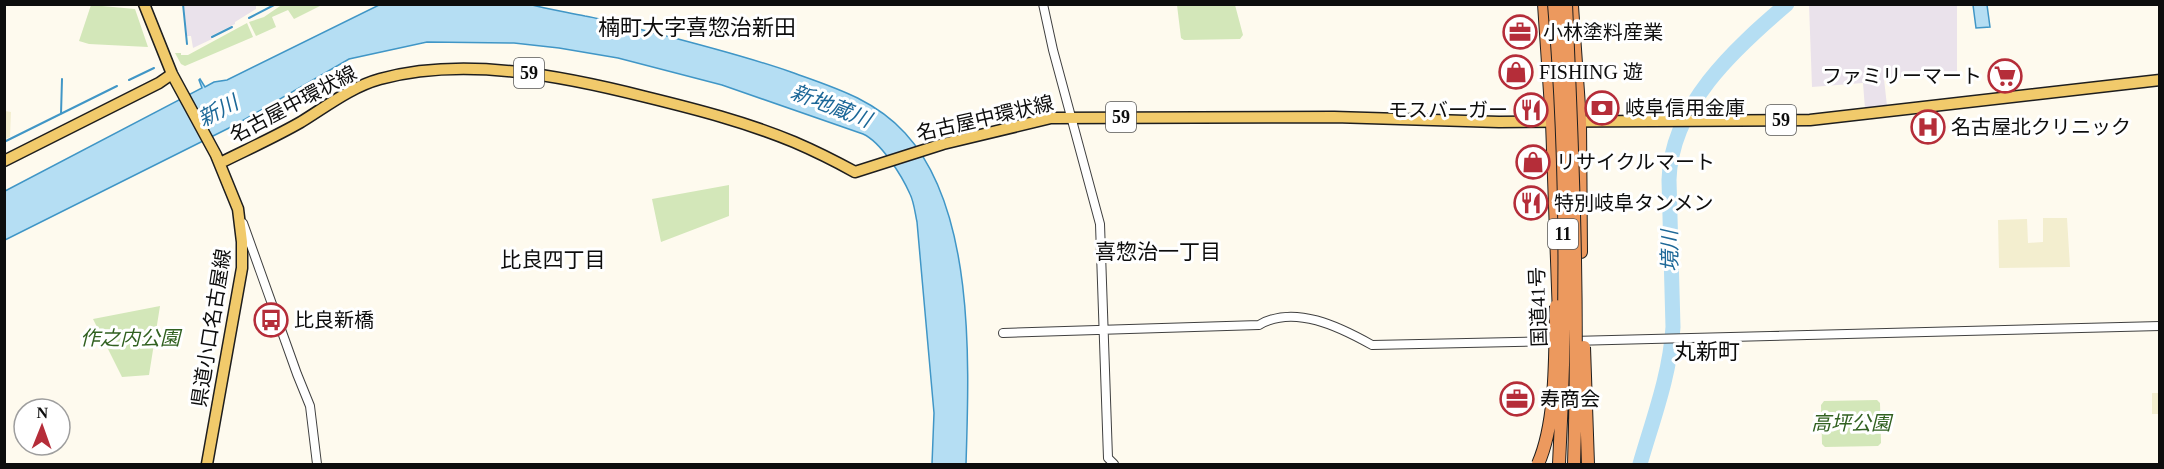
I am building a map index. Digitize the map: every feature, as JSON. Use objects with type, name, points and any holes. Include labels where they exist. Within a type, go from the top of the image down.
[{"type":"highway","name":"国道41号","points":[[1544,4],[1552,122],[1554,235],[1560,341],[1554,465]]},
{"type":"highway","name":"11","points":[[1554,4],[1561,106],[1563,210],[1563,376],[1559,465]]},
{"type":"highway","name":"11","points":[[1566,4],[1575,245],[1574,465]]},
{"type":"highway","points":[[1572,4],[1581,121],[1579,465]]},
{"type":"highway","points":[[1538,465],[1546,436],[1553,384],[1557,256],[1563,210]]},
{"type":"highway","points":[[1575,245],[1582,268],[1588,465]]},
{"type":"main road","points":[[4,161],[159,83],[174,78],[144,4]]},
{"type":"main road","name":"名古屋中環状線","points":[[174,78],[218,159],[300,122],[360,86],[381,79],[435,70],[534,73],[602,85],[701,111],[792,141],[831,158],[855,172],[943,144],[1051,118],[1334,117],[1552,122],[1810,120],[2160,80]]},
{"type":"main road","name":"県道小口名古屋線","points":[[207,465],[242,268],[238,208],[218,159]]},
{"type":"street","points":[[1043,4],[1053,50],[1100,224],[1108,458],[1114,465]]},
{"type":"street","points":[[238,208],[310,406],[317,465]]},
{"type":"street","points":[[1003,333],[1259,325],[1266,321],[1291,316],[1315,320],[1350,333],[1372,345],[2160,326]]},
{"type":"shaded area","points":[[184,5],[256,5],[256,9],[235,24],[211,36],[212,39],[193,48],[191,36],[187,36]]},
{"type":"shaded area","points":[[1809,5],[1957,5],[1957,72],[1884,79],[1887,106],[1865,109],[1863,83],[1812,87]]},
{"type":"shaded area","points":[[5,111],[11,112],[10,137],[5,139]]},
{"type":"shaded area","points":[[2043,218],[2067,218],[2070,267],[1999,268],[1998,220],[2027,219],[2028,243],[2043,242]]},
{"type":"shaded area","points":[[2152,393],[2159,393],[2159,414],[2152,414]]},
{"type":"green space","points":[[283,4],[322,5],[294,19],[288,10],[272,17],[276,27],[256,36],[249,22],[264,17]]},
{"type":"green space","points":[[91,5],[135,9],[148,47],[89,44],[79,41]]},
{"type":"green space","points":[[1177,5],[1235,5],[1243,35],[1240,39],[1184,40],[1181,38]]},
{"type":"green space","points":[[247,23],[253,37],[185,66],[181,64],[175,53],[188,55]]},
{"type":"green space","points":[[729,185],[729,216],[661,242],[652,199]]},
{"type":"green space","name":"作之内公園","points":[[160,306],[149,375],[122,377],[93,319]]},
{"type":"green space","name":"高坪公園","points":[[1877,400],[1880,403],[1881,443],[1878,446],[1825,447],[1822,444],[1821,405],[1824,401]]},
{"type":"water","points":[[528,4],[602,19],[739,55],[791,72],[852,95],[880,111],[905,133],[928,165],[945,203],[956,246],[967,337],[966,464],[932,464],[934,413],[917,222],[910,194],[884,152],[863,134],[722,85],[618,58],[514,43],[427,42],[349,59],[235,125],[5,240],[5,191],[202,88],[200,79],[205,87],[214,82],[227,80],[379,5]]},
{"type":"water","points":[[1973,5],[1987,5],[1990,27],[1976,28]]},
{"type":"waterway","points":[[183,4],[187,44]]},
{"type":"waterway","points":[[249,18],[276,4]]},
{"type":"waterway","name":"境川","points":[[1640,464],[1660,397],[1673,327],[1669,180],[1672,153],[1693,104],[1709,81],[1746,40],[1787,4]]},
{"type":"waterway","points":[[212,37],[232,27]]},
{"type":"waterway","points":[[129,80],[154,68]]},
{"type":"waterway","points":[[61,114],[62,79]]},
{"type":"waterway","points":[[4,142],[117,86]]},
{"type":"place","name":"小林塗料産業","points":[[1520,32]]},
{"type":"place","name":"FISHING 遊","points":[[1516,72]]},
{"type":"place","name":"ファミリーマート","points":[[2005,76]]},
{"type":"place","name":"岐阜信用金庫","points":[[1602,108]]},
{"type":"place","name":"モスバーガー","points":[[1531,110]]},
{"type":"place","name":"名古屋北クリニック","points":[[1928,127]]},
{"type":"place","name":"リサイクルマート","points":[[1533,162]]},
{"type":"place","name":"特別岐阜タンメン","points":[[1531,203]]},
{"type":"place","name":"比良新橋","points":[[271,320]]},
{"type":"place","name":"寿商会","points":[[1517,399]]},
{"type":"district","name":"楠町大字喜惣治新田","points":[[697,27]]},
{"type":"district","name":"喜惣治一丁目","points":[[1158,252]]},
{"type":"district","name":"比良四丁目","points":[[553,260]]},
{"type":"district","name":"丸新町","points":[[1707,351]]},
{"type":"water label","name":"新地蔵川","points":[[831,106]]},
{"type":"water label","name":"新川","points":[[218,111]]}]
